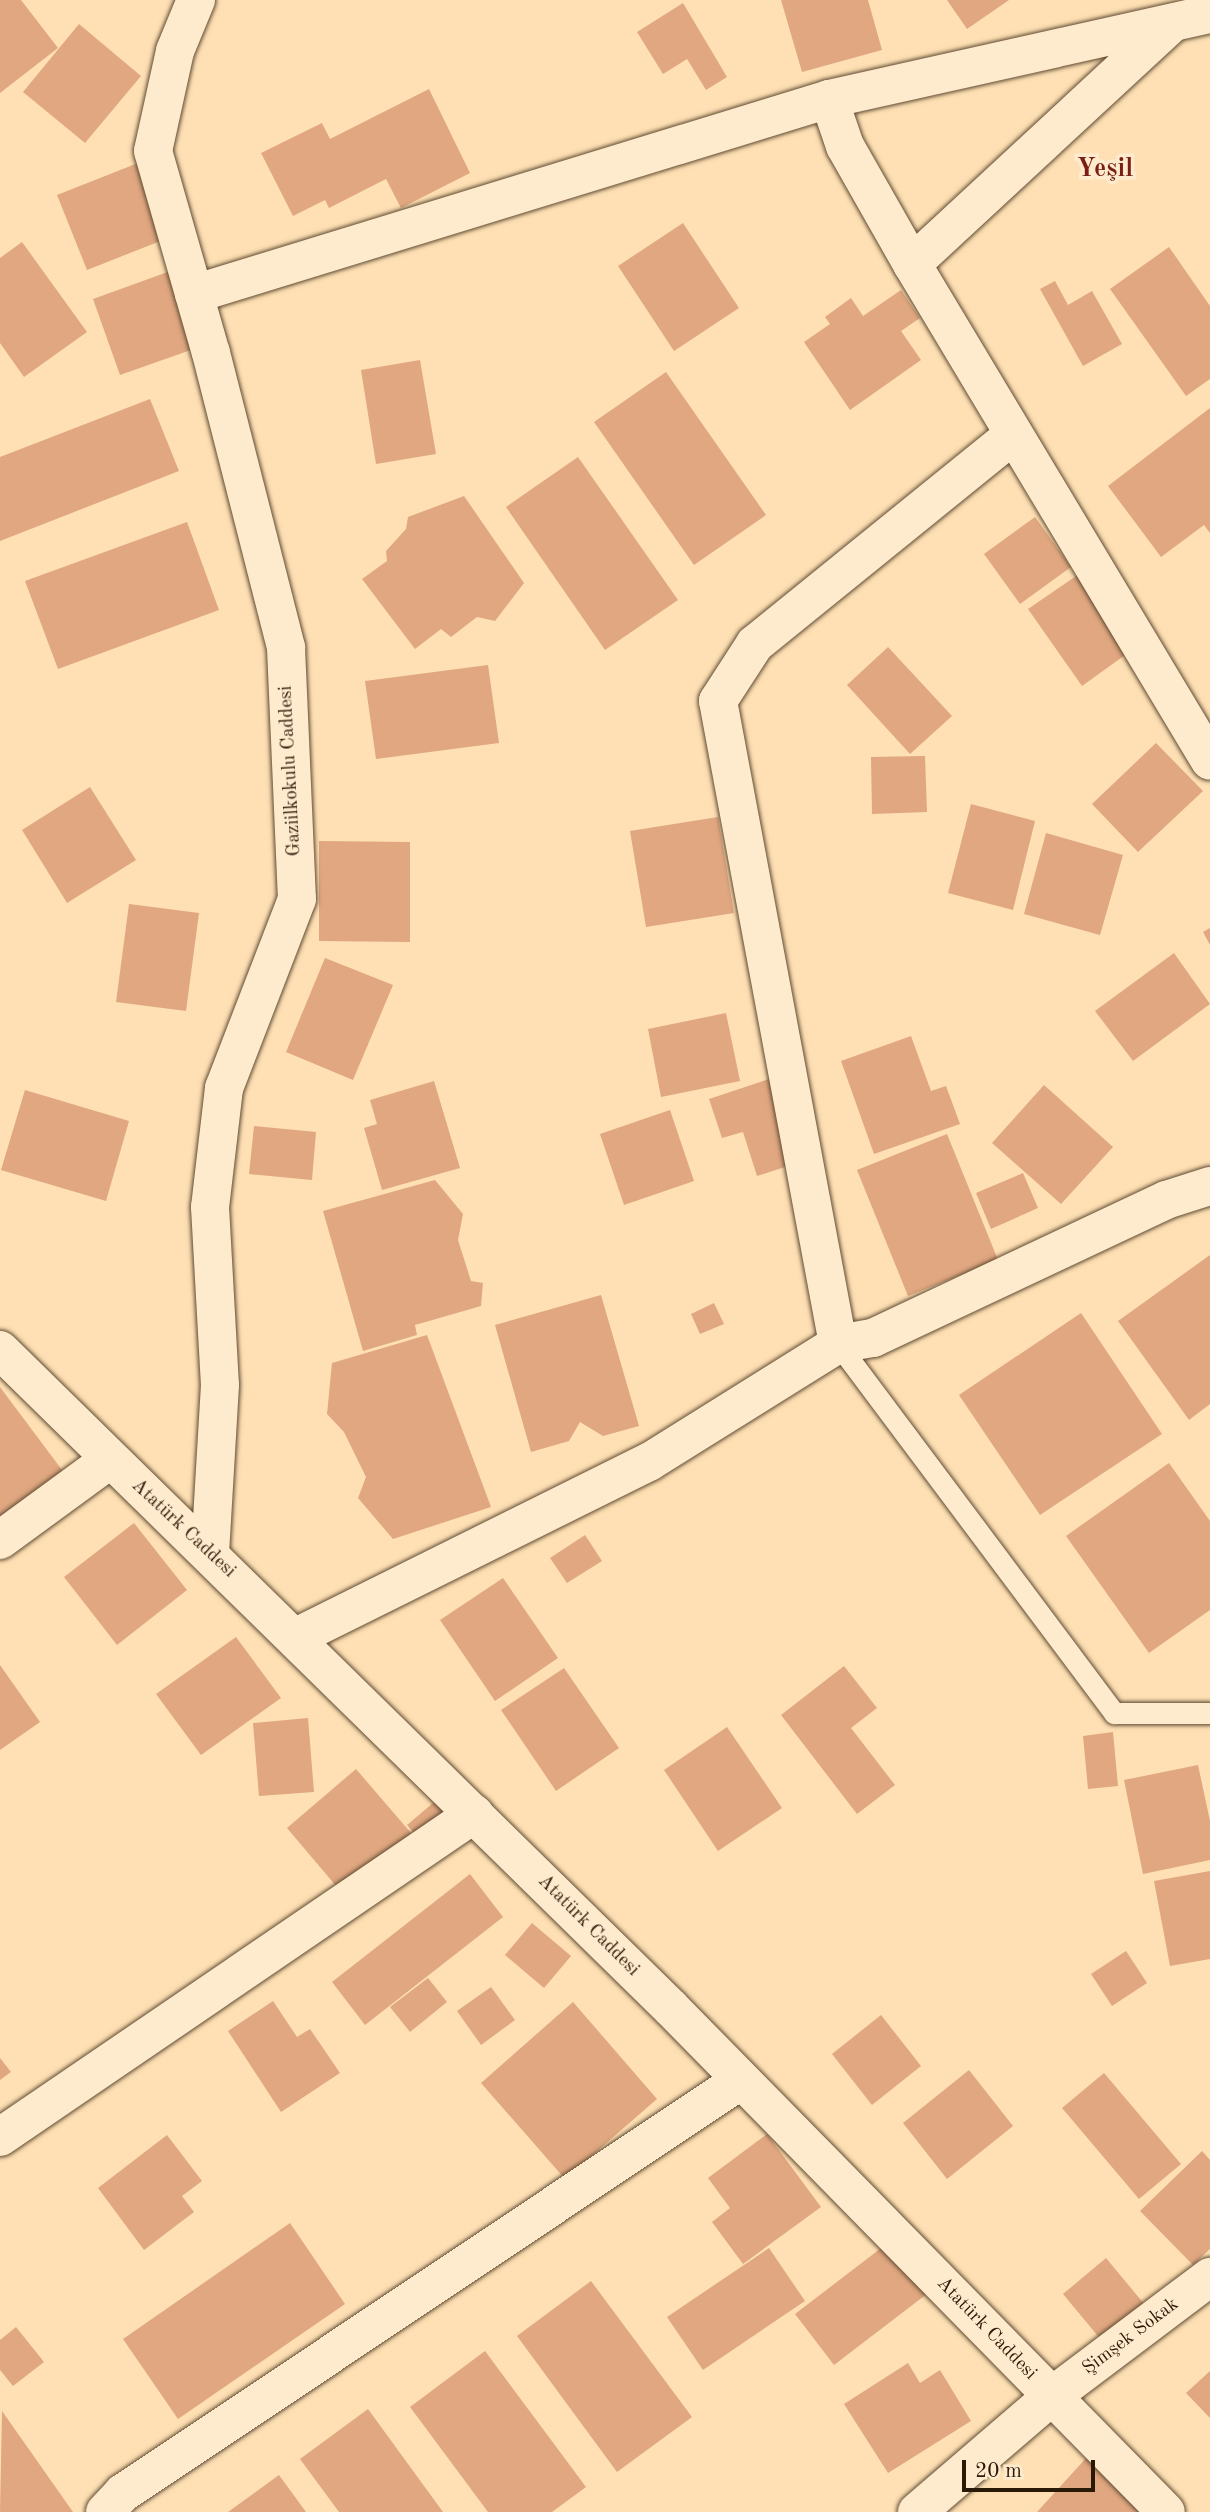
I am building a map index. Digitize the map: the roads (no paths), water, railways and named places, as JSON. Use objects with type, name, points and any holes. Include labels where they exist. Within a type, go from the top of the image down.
[{"type":"street","name":"Gaziilkokulu Caddesi","points":[[196,0],[175,51],[153,151],[194,294],[286,648],[297,899],[224,1087],[210,1207],[220,1385],[210,1551]]},
{"type":"street","points":[[194,294],[829,99],[1210,14]]},
{"type":"street","points":[[912,264],[1173,22]]},
{"type":"street","points":[[829,99],[845,146],[912,264],[1012,436],[1210,761]]},
{"type":"street","points":[[838,1344],[718,701],[755,645],[1012,436]]},
{"type":"street","points":[[296,1637],[649,1462],[838,1344],[873,1338],[1166,1200],[1210,1186]]},
{"type":"street","name":"Atatürk Caddesi","points":[[0,1350],[108,1461],[210,1551],[741,2080],[1166,2512]]},
{"type":"street","points":[[0,1540],[108,1461]]},
{"type":"street","points":[[0,2137],[474,1814]]},
{"type":"street","points":[[105,2512],[123,2493],[741,2080]]},
{"type":"street","name":"Şimşek Sokak","points":[[917,2512],[1052,2396],[1210,2277]]},
{"type":"lane","points":[[838,1344],[1114,1713],[1210,1713]]},
{"type":"district","name":"Yeşil","points":[[1105,170]]}]
